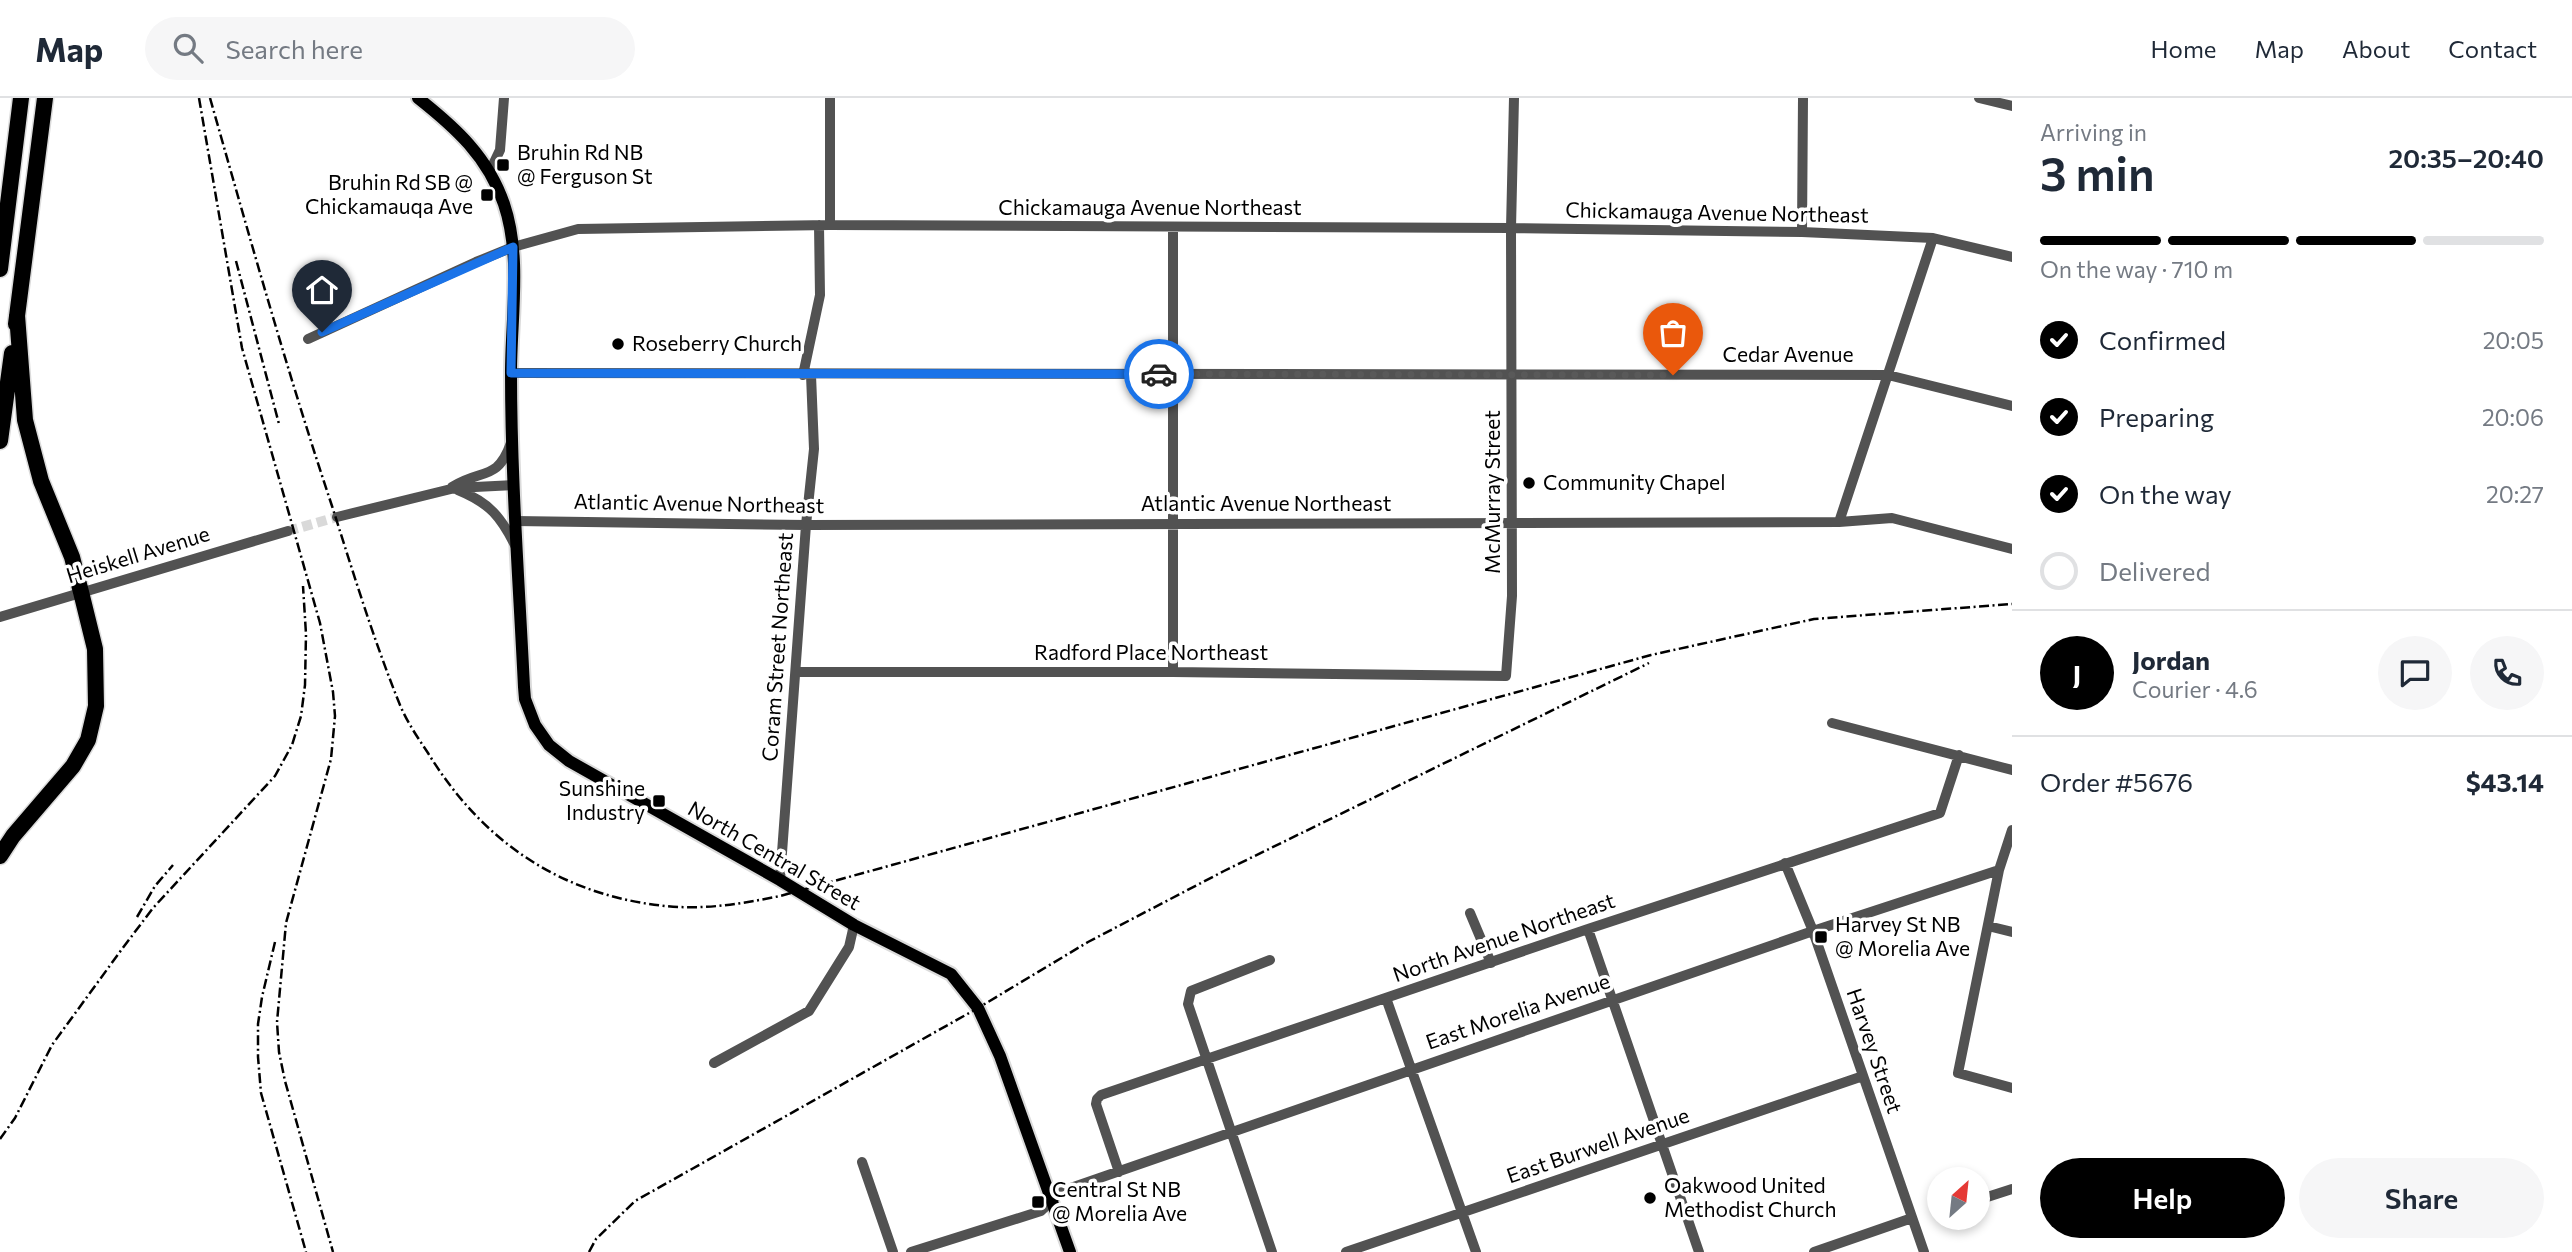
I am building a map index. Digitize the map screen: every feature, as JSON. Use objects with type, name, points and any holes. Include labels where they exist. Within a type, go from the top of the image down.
[{"type":"highway","points":[[0,269],[21,98]]},
{"type":"highway","points":[[0,441],[45,98]]},
{"type":"highway","points":[[0,856],[13,836],[73,766],[88,740],[96,706],[97,675],[95,649],[72,557],[41,481],[28,432],[20,374],[17,316]]},
{"type":"main road","name":"North Central Street","points":[[418,98],[449,124],[490,171],[506,213],[513,247],[512,440],[524,687],[530,713],[541,735],[558,753],[584,771],[855,925],[951,974],[978,1008],[1000,1056],[1070,1252]]},
{"type":"street","points":[[490,171],[500,150],[504,98]]},
{"type":"street","name":"Coram Street Northeast","points":[[780,880],[814,449],[807,375],[820,295],[830,98]]},
{"type":"street","name":"McMurray Street","points":[[1506,676],[1512,597],[1511,228],[1514,98]]},
{"type":"street","points":[[1801,232],[1803,98]]},
{"type":"street","points":[[1979,98],[2012,106]]},
{"type":"street","name":"Chickamauga Avenue Northeast","points":[[308,339],[513,247],[578,229],[825,225],[1801,232],[1933,238],[2012,257]]},
{"type":"street","points":[[1173,228],[1173,672]]},
{"type":"street","points":[[1839,522],[1933,238]]},
{"type":"street","name":"Cedar Avenue","points":[[511,373],[1888,375],[2012,406]]},
{"type":"street","points":[[452,489],[461,481],[499,467],[512,440]]},
{"type":"street","points":[[337,517],[452,489],[514,485]]},
{"type":"street","points":[[452,489],[476,497],[493,511],[517,549]]},
{"type":"street","name":"Atlantic Avenue Northeast","points":[[515,521],[806,525],[1511,524],[1839,522],[1892,518],[2012,549]]},
{"type":"street","name":"Heiskell Avenue","points":[[0,617],[288,531]]},
{"type":"street","name":"Radford Place Northeast","points":[[796,672],[1173,672],[1506,676]]},
{"type":"street","points":[[1832,723],[2012,770]]},
{"type":"street","name":"North Avenue Northeast","points":[[1119,1172],[1096,1104],[1101,1095],[1588,929],[1940,813],[1959,755]]},
{"type":"street","points":[[2012,830],[1999,870],[1958,1073],[2012,1088]]},
{"type":"street","name":"Harvey Street","points":[[1785,863],[1813,931],[1924,1252]]},
{"type":"street","name":"East Morelia Avenue","points":[[911,1252],[1041,1211],[1062,1191],[1232,1131],[1813,931],[1999,870]]},
{"type":"street","points":[[1470,913],[1491,962]]},
{"type":"street","points":[[714,1063],[809,1011],[849,947],[855,925]]},
{"type":"street","points":[[1988,926],[2012,932]]},
{"type":"street","points":[[1588,929],[1699,1252]]},
{"type":"street","points":[[1270,960],[1191,991],[1188,1004],[1272,1252]]},
{"type":"street","points":[[1386,998],[1476,1252]]},
{"type":"street","name":"East Burwell Avenue","points":[[1346,1252],[1863,1076]]},
{"type":"street","points":[[862,1162],[893,1252]]},
{"type":"street","points":[[1990,1196],[2012,1189]]},
{"type":"street","points":[[1814,1252],[1912,1219]]},
{"type":"tunnel","points":[[288,531],[337,517]]},
{"type":"railway","points":[[199,98],[242,348],[320,623],[333,692],[335,716],[331,759],[286,923],[277,1022],[285,1081],[333,1252]]},
{"type":"railway","points":[[210,98],[315,455],[390,681],[406,718],[449,784],[499,837],[558,876],[591,890],[627,900],[694,907],[737,904],[780,896],[1651,655],[1814,619],[2012,604]]},
{"type":"railway","points":[[236,261],[279,424]]},
{"type":"railway","points":[[0,1139],[15,1118],[52,1045],[122,949],[153,908],[275,776],[292,745],[301,716],[305,685],[303,586]]},
{"type":"railway","points":[[589,1252],[596,1239],[635,1201],[978,1008],[1088,942],[1224,871],[1649,663]]},
{"type":"railway","points":[[137,917],[155,886],[173,865]]},
{"type":"railway","points":[[275,942],[258,1024],[261,1093],[306,1252]]},
{"type":"way so far","points":[[1159,374],[1673,375]]},
{"type":"place","name":"Bruhin Rd NB @ Ferguson St","points":[[503,165]]},
{"type":"place","name":"Bruhin Rd SB @ Chickamauqa Ave","points":[[487,195]]},
{"type":"place","name":"Roseberry Church","points":[[618,344]]},
{"type":"place","name":"Community Chapel","points":[[1529,483]]},
{"type":"place","name":"Sunshine Industry","points":[[659,801]]},
{"type":"place","name":"Harvey St NB @ Morelia Ave","points":[[1821,937]]},
{"type":"place","name":"Oakwood United Methodist Church","points":[[1650,1198]]},
{"type":"place","name":"Central St NB @ Morelia Ave","points":[[1038,1202]]},
{"type":"route","points":[[322,332],[513,247],[511,373],[1159,374]]}]
